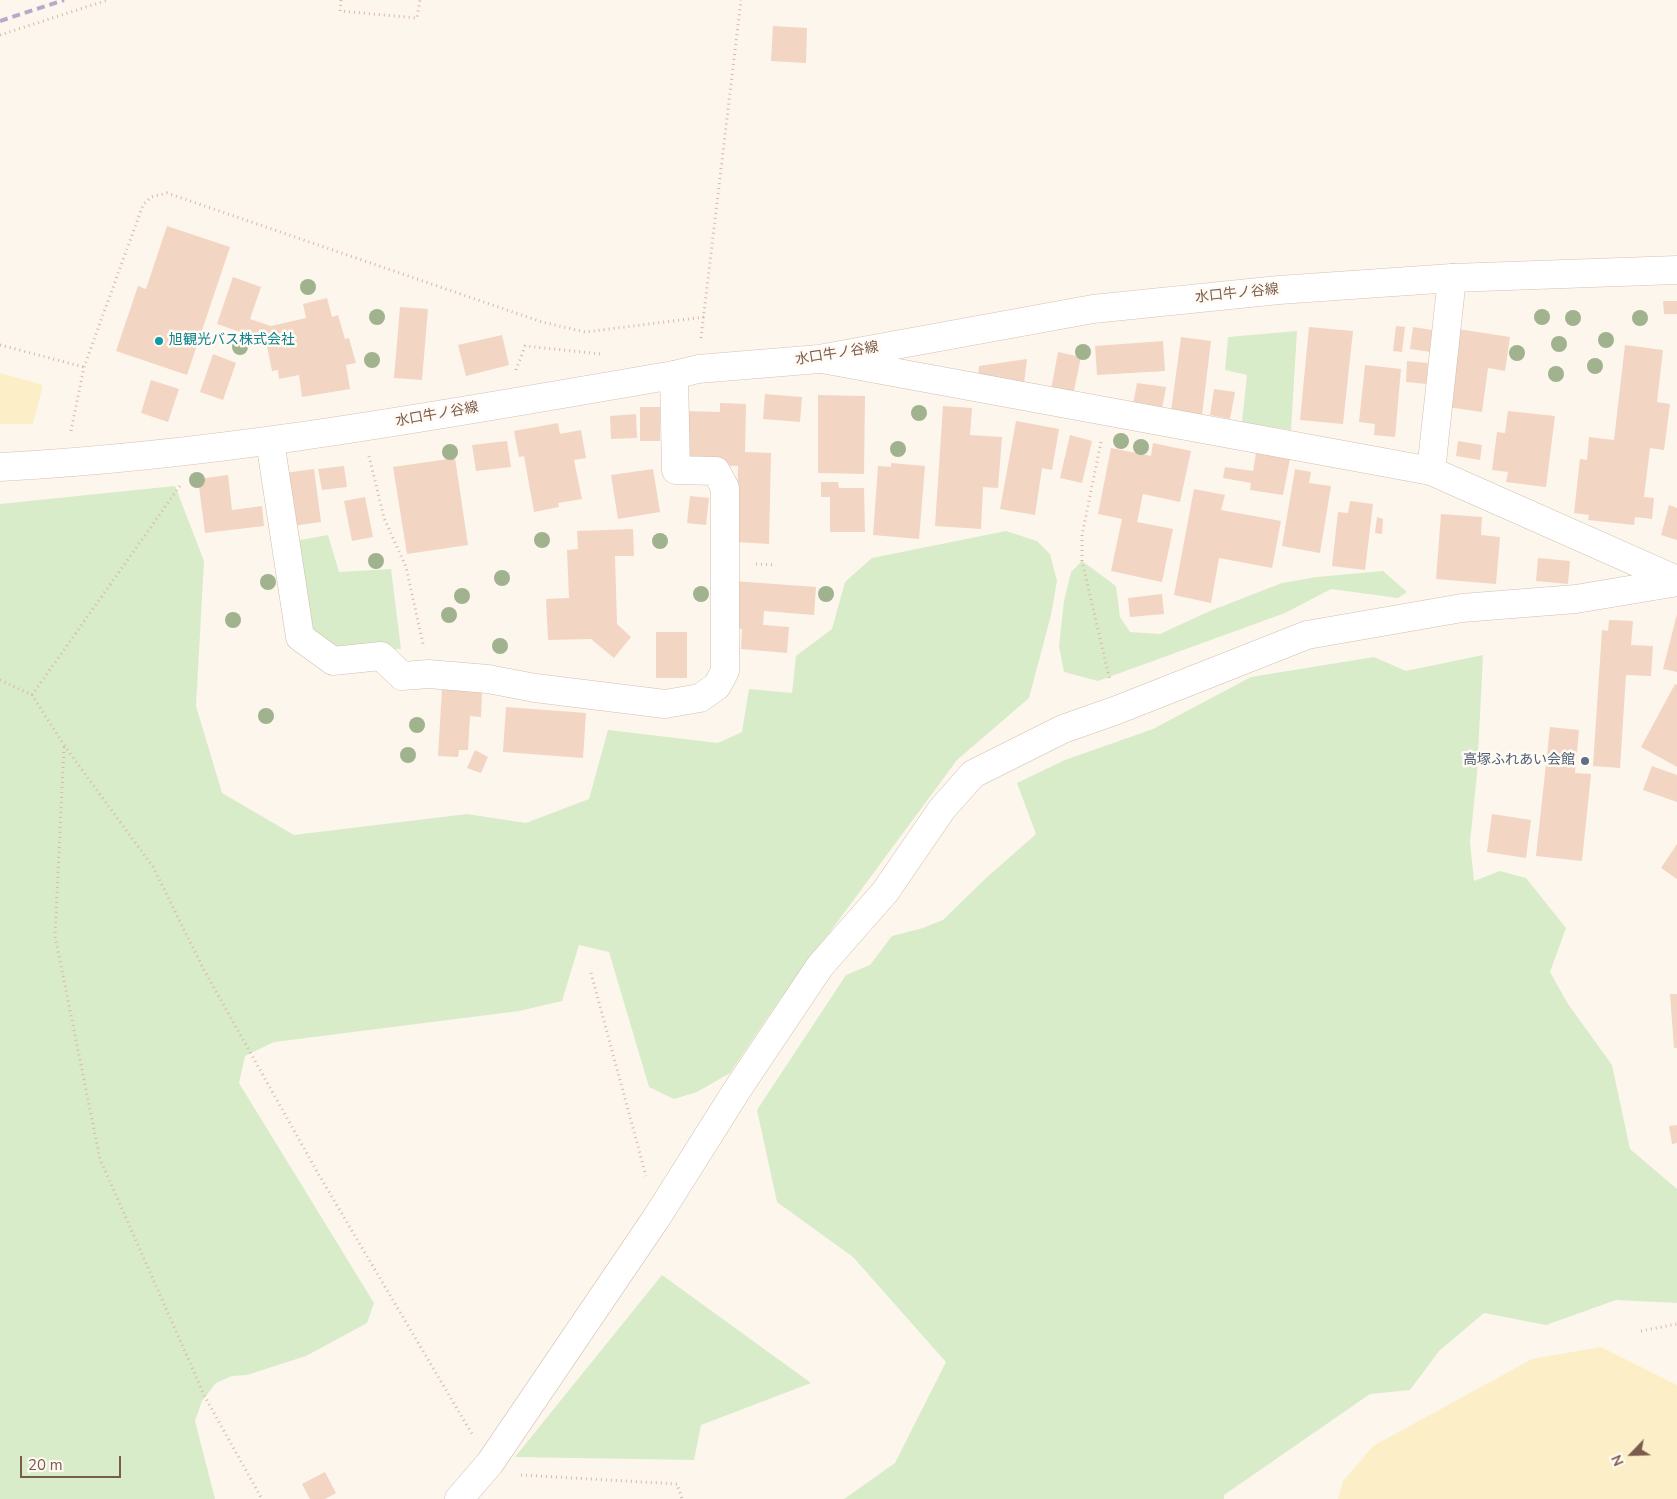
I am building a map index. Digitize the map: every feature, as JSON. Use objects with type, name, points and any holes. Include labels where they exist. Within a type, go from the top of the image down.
[{"type":"street","name":"水口牛ノ谷線","points":[[0,468],[64,464],[270,441],[362,428],[686,372],[819,359],[1093,309],[1279,290],[1452,278],[1677,270]]},
{"type":"street","points":[[1431,472],[1452,278]]},
{"type":"street","points":[[819,359],[1431,472],[1677,581]]},
{"type":"street","points":[[270,441],[300,637],[333,661],[381,656],[402,676],[429,674],[488,679],[535,688],[665,704],[700,698],[717,686],[725,671],[725,488],[716,471],[676,470],[686,372]]},
{"type":"street","points":[[459,1499],[490,1463],[658,1217],[737,1090],[820,966],[885,892],[942,809],[973,774],[1063,729],[1117,710],[1307,635],[1462,608],[1576,599],[1677,581]]},
{"type":"path","points":[[0,35],[108,0]]},
{"type":"path","points":[[341,0],[340,11],[417,18],[420,0]]},
{"type":"path","points":[[686,372],[704,317],[741,0]]},
{"type":"path","points":[[64,464],[84,367],[143,205],[152,197],[167,193],[542,322],[585,332],[704,317]]},
{"type":"path","points":[[0,345],[84,367]]},
{"type":"path","points":[[1107,411],[1082,535],[1082,561],[1117,710]]},
{"type":"path","points":[[362,428],[384,518],[406,567],[429,674]]},
{"type":"path","points":[[32,695],[207,448]]},
{"type":"path","points":[[0,680],[32,695],[64,745],[153,867],[204,970],[319,1175],[490,1463],[497,1471],[506,1474],[677,1484],[682,1499]]},
{"type":"path","points":[[64,745],[55,936],[100,1159],[205,1397],[262,1499]]},
{"type":"path","points":[[592,973],[658,1217]]},
{"type":"path","points":[[1641,1331],[1677,1324]]},
{"type":"green space","points":[[1297,331],[1291,430],[1242,422],[1247,375],[1225,370],[1228,337]]},
{"type":"green space","points":[[175,486],[204,561],[196,706],[222,793],[294,835],[467,814],[526,823],[589,799],[608,730],[718,743],[742,732],[749,689],[792,693],[796,656],[832,629],[845,582],[872,558],[1006,531],[1037,541],[1050,554],[1057,581],[1051,615],[1029,698],[957,760],[776,1005],[730,1073],[697,1092],[674,1099],[649,1087],[609,952],[579,945],[562,1001],[519,1011],[274,1042],[245,1056],[239,1083],[374,1303],[367,1323],[306,1356],[247,1375],[232,1376],[216,1383],[202,1401],[195,1421],[215,1499],[0,1499],[0,504]]},
{"type":"green space","points":[[328,535],[339,572],[391,569],[401,649],[333,652],[307,634],[295,541]]},
{"type":"green space","points":[[1082,561],[1116,586],[1120,617],[1130,632],[1160,634],[1210,611],[1282,583],[1317,577],[1383,571],[1407,592],[1398,598],[1331,589],[1285,613],[1098,681],[1064,672],[1059,646],[1064,601],[1071,572]]},
{"type":"green space","points":[[1483,655],[1477,774],[1470,842],[1474,881],[1500,871],[1526,878],[1566,928],[1550,972],[1568,1004],[1612,1065],[1630,1149],[1677,1189],[1677,1303],[1616,1300],[1546,1325],[1484,1313],[1439,1351],[1410,1390],[1370,1394],[1224,1495],[1224,1499],[844,1499],[895,1463],[946,1362],[853,1257],[777,1202],[757,1110],[846,975],[870,965],[892,936],[923,928],[943,920],[985,879],[1036,834],[1017,783],[1065,760],[1153,729],[1251,677],[1374,657],[1406,671]]},
{"type":"green space","points":[[662,1275],[811,1383],[701,1425],[694,1460],[515,1457]]},
{"type":"sand","points":[[0,373],[43,385],[33,424],[0,424]]},
{"type":"sand","points":[[1601,1347],[1677,1385],[1677,1499],[1338,1499],[1343,1481],[1373,1446],[1532,1359]]},
{"type":"building","points":[[773,26],[807,28],[806,63],[771,61]]},
{"type":"building","points":[[167,226],[230,247],[187,375],[116,351],[138,286],[146,289]]},
{"type":"building","points":[[233,277],[261,287],[250,319],[271,326],[306,318],[303,304],[327,298],[332,317],[338,315],[345,339],[349,338],[356,363],[346,365],[350,389],[302,397],[299,375],[279,379],[278,370],[272,371],[266,341],[217,324]]},
{"type":"building","points":[[1663,301],[1677,301],[1677,314],[1664,314]]},
{"type":"building","points":[[400,307],[428,309],[422,380],[394,378]]},
{"type":"building","points":[[1396,326],[1405,327],[1402,352],[1393,351]]},
{"type":"building","points":[[1309,327],[1353,331],[1343,424],[1300,420]]},
{"type":"building","points":[[1413,327],[1432,330],[1430,352],[1410,349]]},
{"type":"building","points":[[1458,329],[1510,337],[1505,371],[1488,368],[1482,412],[1447,407]]},
{"type":"building","points":[[502,335],[509,365],[466,376],[458,345]]},
{"type":"building","points":[[1181,337],[1211,341],[1202,415],[1171,411]]},
{"type":"building","points":[[1163,341],[1165,371],[1097,375],[1095,346]]},
{"type":"building","points":[[1625,345],[1663,350],[1657,402],[1670,404],[1664,450],[1650,448],[1644,497],[1654,498],[1652,519],[1635,517],[1634,525],[1588,520],[1589,515],[1574,513],[1580,459],[1587,460],[1589,437],[1614,440]]},
{"type":"building","points":[[1058,352],[1081,357],[1073,395],[1050,395]]},
{"type":"building","points":[[213,354],[236,363],[223,400],[200,392]]},
{"type":"building","points":[[1027,359],[1024,384],[978,376],[979,366]]},
{"type":"building","points":[[1407,361],[1428,363],[1427,384],[1406,382]]},
{"type":"building","points":[[1365,365],[1401,369],[1395,437],[1374,435],[1375,424],[1359,422]]},
{"type":"building","points":[[151,380],[179,389],[168,422],[141,413]]},
{"type":"building","points":[[1137,383],[1166,387],[1162,409],[1133,404]]},
{"type":"building","points":[[1214,389],[1235,392],[1230,419],[1210,415]]},
{"type":"building","points":[[765,394],[802,397],[800,422],[763,419]]},
{"type":"building","points":[[818,395],[865,396],[864,474],[818,473]]},
{"type":"building","points":[[720,403],[746,404],[745,452],[771,453],[769,544],[736,542],[738,466],[684,464],[685,411],[720,412]]},
{"type":"building","points":[[943,406],[972,408],[970,435],[1002,437],[998,488],[983,487],[981,529],[935,526]]},
{"type":"building","points":[[640,407],[660,407],[660,441],[640,441]]},
{"type":"building","points":[[1508,411],[1555,416],[1546,487],[1506,482],[1508,472],[1492,470],[1497,432],[1505,433]]},
{"type":"building","points":[[636,414],[637,438],[611,439],[610,416]]},
{"type":"building","points":[[1016,421],[1059,429],[1052,470],[1042,468],[1035,515],[1000,509]]},
{"type":"building","points":[[558,423],[560,434],[581,430],[586,458],[574,460],[582,499],[558,503],[559,507],[534,512],[524,456],[519,457],[514,431]]},
{"type":"building","points":[[1070,435],[1092,441],[1082,483],[1060,478]]},
{"type":"building","points":[[507,441],[511,467],[476,471],[472,445]]},
{"type":"building","points":[[1458,441],[1482,445],[1480,460],[1456,456]]},
{"type":"building","points":[[1153,443],[1191,451],[1180,502],[1143,494],[1137,522],[1173,529],[1162,582],[1111,571],[1122,519],[1098,514],[1111,448],[1151,456]]},
{"type":"building","points":[[1256,453],[1290,459],[1283,495],[1250,490],[1251,483],[1223,478],[1225,467],[1253,471]]},
{"type":"building","points":[[455,458],[468,545],[407,554],[393,467]]},
{"type":"building","points":[[891,463],[925,466],[919,539],[873,535],[878,466],[891,467]]},
{"type":"building","points":[[344,466],[347,487],[322,490],[318,469]]},
{"type":"building","points":[[314,469],[321,522],[292,526],[285,473]]},
{"type":"building","points":[[653,469],[660,512],[618,519],[611,475]]},
{"type":"building","points":[[1295,469],[1311,472],[1309,483],[1331,486],[1320,553],[1282,546]]},
{"type":"building","points":[[228,475],[232,510],[262,506],[264,526],[205,533],[198,479]]},
{"type":"building","points":[[821,482],[838,482],[839,488],[864,488],[865,532],[830,532],[830,497],[821,497]]},
{"type":"building","points":[[1194,489],[1225,495],[1221,510],[1281,521],[1272,568],[1219,558],[1211,603],[1174,595]]},
{"type":"building","points":[[690,496],[709,498],[706,525],[687,523]]},
{"type":"building","points":[[365,497],[373,537],[352,541],[344,501]]},
{"type":"building","points":[[1350,501],[1373,504],[1365,570],[1332,566],[1338,512],[1348,513]]},
{"type":"building","points":[[1669,505],[1677,508],[1677,540],[1661,535]]},
{"type":"building","points":[[1441,514],[1482,517],[1481,535],[1500,537],[1496,584],[1436,579]]},
{"type":"building","points":[[1377,517],[1383,519],[1382,534],[1375,533]]},
{"type":"building","points":[[633,529],[634,556],[615,556],[617,624],[631,637],[614,658],[591,639],[548,640],[546,599],[569,598],[567,550],[578,549],[577,531]]},
{"type":"building","points":[[1538,558],[1570,561],[1568,584],[1536,581]]},
{"type":"building","points":[[734,581],[816,587],[814,615],[764,611],[763,625],[789,627],[787,653],[741,649],[742,629],[731,628]]},
{"type":"building","points":[[1162,594],[1164,614],[1130,617],[1128,598]]},
{"type":"building","points":[[1677,614],[1677,672],[1663,669]]},
{"type":"building","points":[[1609,620],[1633,621],[1631,645],[1653,646],[1651,676],[1626,675],[1620,768],[1593,766],[1602,630],[1608,631]]},
{"type":"building","points":[[656,632],[687,632],[687,678],[656,678]]},
{"type":"building","points":[[1675,684],[1677,685],[1677,767],[1641,747]]},
{"type":"building","points":[[442,689],[482,692],[481,717],[470,716],[468,750],[459,750],[458,757],[438,756]]},
{"type":"building","points":[[506,707],[586,713],[583,758],[503,752]]},
{"type":"building","name":"高塚ふれあい会館","points":[[1550,727],[1579,730],[1575,773],[1591,774],[1582,861],[1536,856]]},
{"type":"building","points":[[475,750],[488,757],[481,773],[467,768]]},
{"type":"building","points":[[1652,766],[1677,775],[1677,802],[1643,790]]},
{"type":"building","points":[[1492,814],[1531,820],[1526,858],[1487,852]]},
{"type":"building","points":[[1677,844],[1677,879],[1661,868]]},
{"type":"building","points":[[1670,994],[1677,994],[1677,1048],[1674,1048]]},
{"type":"building","points":[[1677,1125],[1677,1143],[1672,1144],[1669,1126]]},
{"type":"building","points":[[325,1472],[336,1493],[325,1499],[310,1499],[302,1484]]},
{"type":"railway","points":[[0,21],[64,0]]},
{"type":"place","name":"旭観光バス株式会社","points":[[159,341]]},
{"type":"place","name":"高塚ふれあい会館","points":[[1585,761]]}]
